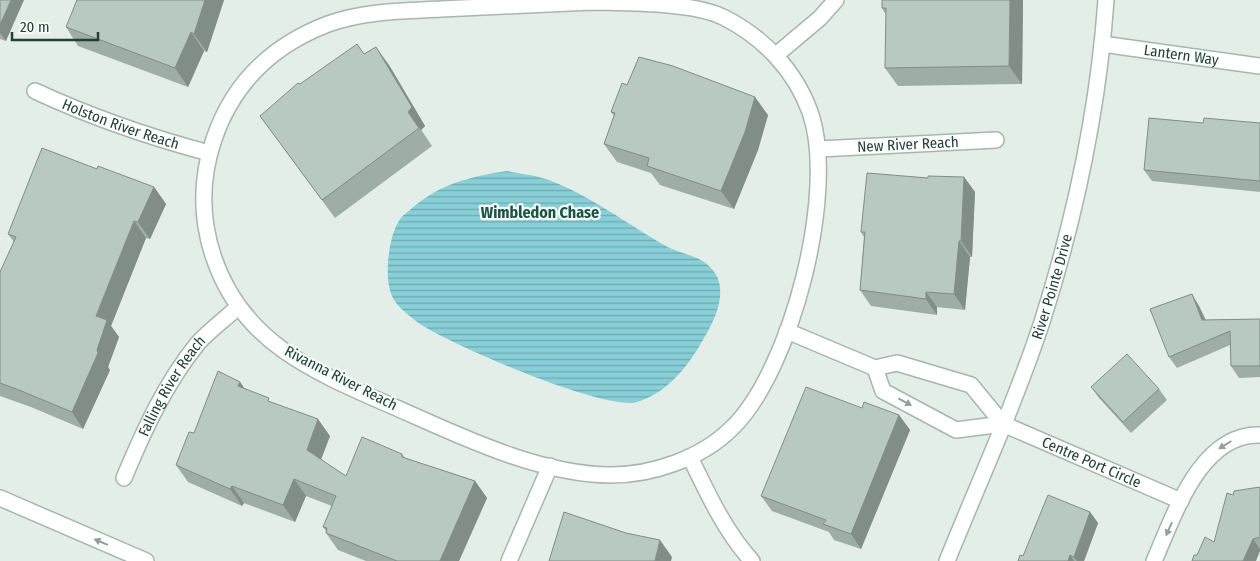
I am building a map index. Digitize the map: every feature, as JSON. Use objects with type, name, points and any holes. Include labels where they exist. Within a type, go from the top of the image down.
[{"type":"street","points":[[776,56],[820,18],[836,0]]},
{"type":"street","name":"River Pointe Drive","points":[[947,561],[1003,424],[1041,323],[1064,247],[1087,151],[1098,92],[1106,0]]},
{"type":"street","name":"Rivanna River Reach","points":[[592,2],[651,2],[710,12],[723,17],[752,34],[776,56],[800,90],[811,115],[818,149],[816,214],[805,272],[787,331],[770,372],[752,406],[731,430],[705,449],[690,457],[650,470],[614,475],[578,473],[550,466],[442,428],[347,385],[286,352],[257,329],[238,307],[219,274],[212,256],[206,228],[203,191],[209,153],[220,121],[238,89],[264,61],[302,36],[330,23],[368,13],[592,2]]},
{"type":"street","name":"Lantern Way","points":[[1102,44],[1260,66]]},
{"type":"street","name":"Holston River Reach","points":[[34,91],[77,111],[151,138],[209,153]]},
{"type":"street","name":"New River Reach","points":[[818,149],[996,140]]},
{"type":"street","name":"Falling River Reach","points":[[124,478],[148,421],[174,376],[199,342],[238,307]]},
{"type":"street","points":[[787,331],[875,368],[897,363],[971,385],[1003,424]]},
{"type":"street","points":[[875,368],[883,391],[956,430],[1003,424]]},
{"type":"street","name":"Centre Port Circle","points":[[1003,424],[1181,502]]},
{"type":"street","points":[[1154,561],[1198,470],[1222,446],[1241,437],[1260,435]]},
{"type":"street","points":[[690,457],[741,550],[752,561]]},
{"type":"street","points":[[509,561],[550,466]]},
{"type":"street","points":[[0,498],[146,561]]},
{"type":"water","points":[[507,171],[537,176],[562,185],[606,209],[664,245],[701,260],[715,273],[720,287],[720,296],[713,322],[688,363],[666,387],[637,402],[619,402],[593,397],[528,374],[437,334],[414,320],[394,300],[389,285],[388,258],[393,235],[401,217],[422,200],[444,187],[456,182]]},
{"type":"building","points":[[0,0],[11,0],[0,25]]},
{"type":"building","points":[[77,0],[205,0],[194,34],[191,32],[175,68],[66,27]]},
{"type":"building","points":[[882,0],[1010,0],[1009,66],[885,68],[886,8],[882,8]]},
{"type":"building","points":[[357,44],[364,54],[376,47],[412,107],[408,112],[419,128],[322,200],[260,116],[298,83],[300,84]]},
{"type":"building","points":[[639,57],[673,66],[755,97],[745,132],[721,191],[647,166],[649,158],[604,144],[615,113],[611,112],[622,83],[627,85]]},
{"type":"building","points":[[1149,118],[1203,123],[1204,118],[1260,123],[1260,181],[1144,170]]},
{"type":"building","points":[[42,148],[97,169],[98,166],[154,187],[138,222],[134,221],[96,316],[107,320],[97,350],[98,353],[72,412],[0,383],[0,272],[16,237],[8,234]]},
{"type":"building","points":[[867,173],[928,178],[928,176],[964,177],[961,241],[959,241],[954,294],[926,292],[926,299],[860,290],[865,232],[861,232]]},
{"type":"building","points":[[1192,294],[1202,320],[1260,319],[1260,366],[1231,366],[1230,331],[1169,357],[1150,309]]},
{"type":"building","points":[[1127,354],[1159,389],[1123,422],[1091,387]]},
{"type":"building","points":[[218,371],[240,382],[238,386],[269,398],[268,401],[318,419],[307,450],[346,476],[362,437],[402,454],[402,457],[475,481],[440,561],[397,561],[326,533],[327,528],[323,527],[336,496],[294,479],[283,505],[232,486],[230,489],[176,465],[189,432],[194,433]]},
{"type":"building","points":[[806,387],[862,408],[864,402],[899,415],[851,534],[823,524],[826,520],[761,496]]},
{"type":"building","points":[[1260,487],[1260,537],[1253,539],[1243,561],[1192,561],[1194,555],[1197,555],[1205,537],[1214,542],[1227,493],[1233,495],[1234,491]]},
{"type":"building","points":[[1048,495],[1090,512],[1074,557],[1070,555],[1068,561],[1018,561],[1020,555],[1023,556]]},
{"type":"building","points":[[564,512],[626,533],[660,540],[655,561],[549,561]]},
{"type":"district","name":"Wimbledon Chase","points":[[540,212]]}]
